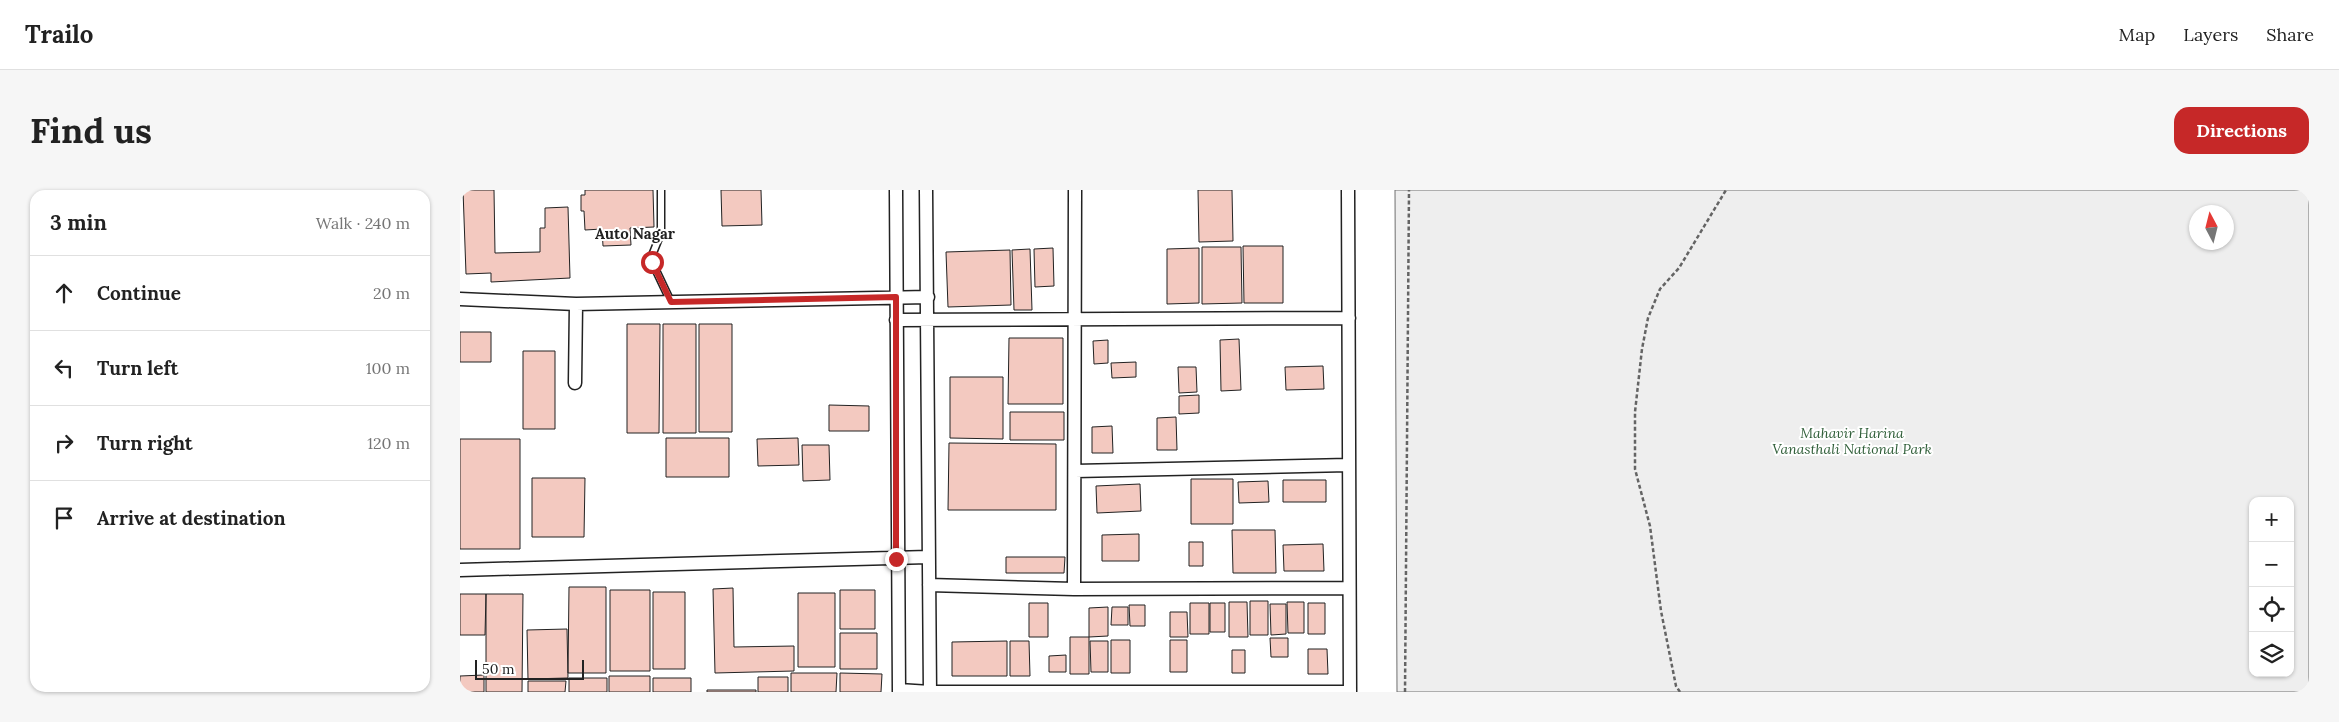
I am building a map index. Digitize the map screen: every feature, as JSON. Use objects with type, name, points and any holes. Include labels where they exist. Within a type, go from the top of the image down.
[{"type":"street","points":[[896,190],[896,559],[899,691],[1350,692],[1348,588],[1348,190]]},
{"type":"street","points":[[926,190],[930,692]]},
{"type":"street","points":[[1074,589],[1075,190]]},
{"type":"street","points":[[460,298],[576,304],[928,297]]},
{"type":"street","points":[[576,304],[576,383]]},
{"type":"street","points":[[896,320],[1349,318]]},
{"type":"street","points":[[1075,471],[1348,465]]},
{"type":"street","points":[[460,570],[928,557]]},
{"type":"street","points":[[929,585],[1074,589],[1348,588]]},
{"type":"lane","points":[[661,190],[661,233],[652,253],[652,262],[671,302]]},
{"type":"path","points":[[1405,692],[1408,190]]},
{"type":"path","points":[[1680,692],[1676,686],[1661,612],[1650,526],[1635,469],[1635,412],[1642,349],[1648,318],[1657,296],[1660,289],[1679,268],[1726,190]]},
{"type":"green space","name":"Mahavir Harina Vanasthali National Park","points":[[1395,190],[2309,190],[2309,692],[1397,692]]},
{"type":"building","points":[[463,190],[494,190],[495,253],[540,252],[540,228],[545,228],[545,208],[568,207],[570,278],[491,282],[491,273],[466,274]]},
{"type":"building","points":[[585,190],[653,190],[654,227],[630,228],[631,245],[603,246],[602,229],[585,230],[584,211],[581,211],[581,195],[585,195]]},
{"type":"building","points":[[721,190],[761,190],[762,225],[722,226]]},
{"type":"building","points":[[1198,190],[1232,190],[1233,241],[1199,242]]},
{"type":"building","points":[[1243,246],[1283,246],[1283,303],[1244,303]]},
{"type":"building","points":[[1202,247],[1241,247],[1242,303],[1202,304]]},
{"type":"building","points":[[1053,248],[1054,286],[1035,287],[1034,249]]},
{"type":"building","points":[[1199,248],[1199,303],[1167,304],[1167,249]]},
{"type":"building","points":[[1030,249],[1032,310],[1014,310],[1012,250]]},
{"type":"building","points":[[1010,250],[1011,305],[948,307],[946,252]]},
{"type":"building","points":[[627,324],[660,324],[659,433],[627,433]]},
{"type":"building","points":[[663,324],[696,324],[696,433],[663,433]]},
{"type":"building","points":[[699,324],[732,324],[732,432],[699,432]]},
{"type":"building","points":[[460,332],[491,332],[491,362],[460,362]]},
{"type":"building","points":[[1009,338],[1063,338],[1063,404],[1008,404]]},
{"type":"building","points":[[1239,339],[1241,390],[1221,391],[1220,340]]},
{"type":"building","points":[[1108,340],[1108,363],[1094,364],[1093,341]]},
{"type":"building","points":[[523,351],[555,351],[555,429],[523,429]]},
{"type":"building","points":[[1136,362],[1136,377],[1112,378],[1111,363]]},
{"type":"building","points":[[1323,366],[1324,389],[1286,390],[1285,367]]},
{"type":"building","points":[[1178,367],[1196,367],[1197,392],[1179,393]]},
{"type":"building","points":[[950,377],[1003,377],[1003,439],[950,438]]},
{"type":"building","points":[[1199,395],[1199,413],[1179,414],[1179,396]]},
{"type":"building","points":[[829,405],[869,406],[869,431],[829,431]]},
{"type":"building","points":[[1010,412],[1064,412],[1064,440],[1010,440]]},
{"type":"building","points":[[1176,417],[1177,450],[1157,450],[1157,418]]},
{"type":"building","points":[[1112,426],[1113,453],[1092,453],[1092,427]]},
{"type":"building","points":[[666,438],[729,438],[729,477],[666,477]]},
{"type":"building","points":[[798,438],[799,465],[758,466],[757,439]]},
{"type":"building","points":[[460,439],[520,439],[520,549],[460,549]]},
{"type":"building","points":[[949,443],[1056,444],[1056,510],[948,510]]},
{"type":"building","points":[[802,445],[829,445],[830,480],[803,481]]},
{"type":"building","points":[[532,478],[585,478],[584,537],[532,537]]},
{"type":"building","points":[[1191,479],[1233,479],[1233,524],[1191,524]]},
{"type":"building","points":[[1283,480],[1326,480],[1326,502],[1283,502]]},
{"type":"building","points":[[1268,481],[1269,502],[1239,503],[1238,482]]},
{"type":"building","points":[[1140,484],[1141,511],[1097,513],[1096,486]]},
{"type":"building","points":[[1232,530],[1275,530],[1276,573],[1233,573]]},
{"type":"building","points":[[1139,534],[1139,561],[1102,561],[1102,535]]},
{"type":"building","points":[[1189,542],[1203,542],[1203,566],[1189,566]]},
{"type":"building","points":[[1323,544],[1324,571],[1284,571],[1283,545]]},
{"type":"building","points":[[1006,557],[1065,557],[1064,573],[1006,573]]},
{"type":"building","points":[[569,587],[606,587],[606,673],[568,673]]},
{"type":"building","points":[[733,588],[734,647],[794,646],[794,671],[715,673],[713,589]]},
{"type":"building","points":[[610,590],[650,590],[650,671],[610,671]]},
{"type":"building","points":[[840,590],[875,590],[875,629],[840,629]]},
{"type":"building","points":[[653,592],[685,592],[685,669],[653,669]]},
{"type":"building","points":[[798,593],[835,593],[835,667],[798,667]]},
{"type":"building","points":[[460,594],[486,594],[485,635],[460,635]]},
{"type":"building","points":[[486,594],[523,594],[522,692],[486,692]]},
{"type":"building","points":[[1250,601],[1268,601],[1268,635],[1250,635]]},
{"type":"building","points":[[1229,602],[1247,602],[1248,637],[1229,637]]},
{"type":"building","points":[[1287,602],[1304,602],[1304,633],[1288,633]]},
{"type":"building","points":[[1029,603],[1048,603],[1048,637],[1029,637]]},
{"type":"building","points":[[1190,603],[1209,603],[1209,634],[1190,634]]},
{"type":"building","points":[[1210,603],[1225,603],[1225,632],[1210,632]]},
{"type":"building","points":[[1308,603],[1325,603],[1325,634],[1308,634]]},
{"type":"building","points":[[1270,604],[1286,604],[1286,634],[1271,635]]},
{"type":"building","points":[[1129,605],[1145,605],[1145,626],[1130,626]]},
{"type":"building","points":[[1108,607],[1108,636],[1089,637],[1089,608]]},
{"type":"building","points":[[1112,607],[1128,607],[1128,625],[1111,625]]},
{"type":"building","points":[[1170,612],[1187,612],[1188,637],[1170,637]]},
{"type":"building","points":[[567,629],[568,678],[528,679],[527,630]]},
{"type":"building","points":[[840,633],[877,633],[877,669],[840,669]]},
{"type":"building","points":[[1070,637],[1089,637],[1089,674],[1070,674]]},
{"type":"building","points":[[1270,638],[1288,638],[1288,657],[1271,657]]},
{"type":"building","points":[[1111,640],[1130,640],[1130,673],[1111,673]]},
{"type":"building","points":[[1170,640],[1187,640],[1187,672],[1170,672]]},
{"type":"building","points":[[1007,641],[1007,676],[952,676],[952,642]]},
{"type":"building","points":[[1010,641],[1029,641],[1030,676],[1010,676]]},
{"type":"building","points":[[1090,641],[1108,641],[1108,672],[1091,672]]},
{"type":"building","points":[[1308,649],[1327,649],[1328,674],[1308,674]]},
{"type":"building","points":[[1232,650],[1245,650],[1245,673],[1232,673]]},
{"type":"building","points":[[1066,655],[1066,672],[1049,672],[1049,656]]},
{"type":"building","points":[[791,673],[837,673],[836,692],[791,692]]},
{"type":"building","points":[[840,673],[882,674],[881,692],[840,692]]},
{"type":"building","points":[[484,675],[484,692],[460,692],[460,676]]},
{"type":"building","points":[[609,676],[650,676],[650,692],[609,692]]},
{"type":"building","points":[[758,677],[788,677],[788,692],[758,692]]},
{"type":"building","points":[[569,678],[607,678],[607,692],[569,692]]},
{"type":"building","points":[[653,678],[691,678],[691,692],[653,692]]},
{"type":"building","points":[[528,681],[566,681],[565,692],[528,692]]},
{"type":"building","points":[[707,690],[756,690],[756,692],[707,692]]},
{"type":"district","name":"Auto Nagar","points":[[635,233]]},
{"type":"route","points":[[652,262],[654,271],[662,280],[671,302],[896,297],[896,559]]}]
